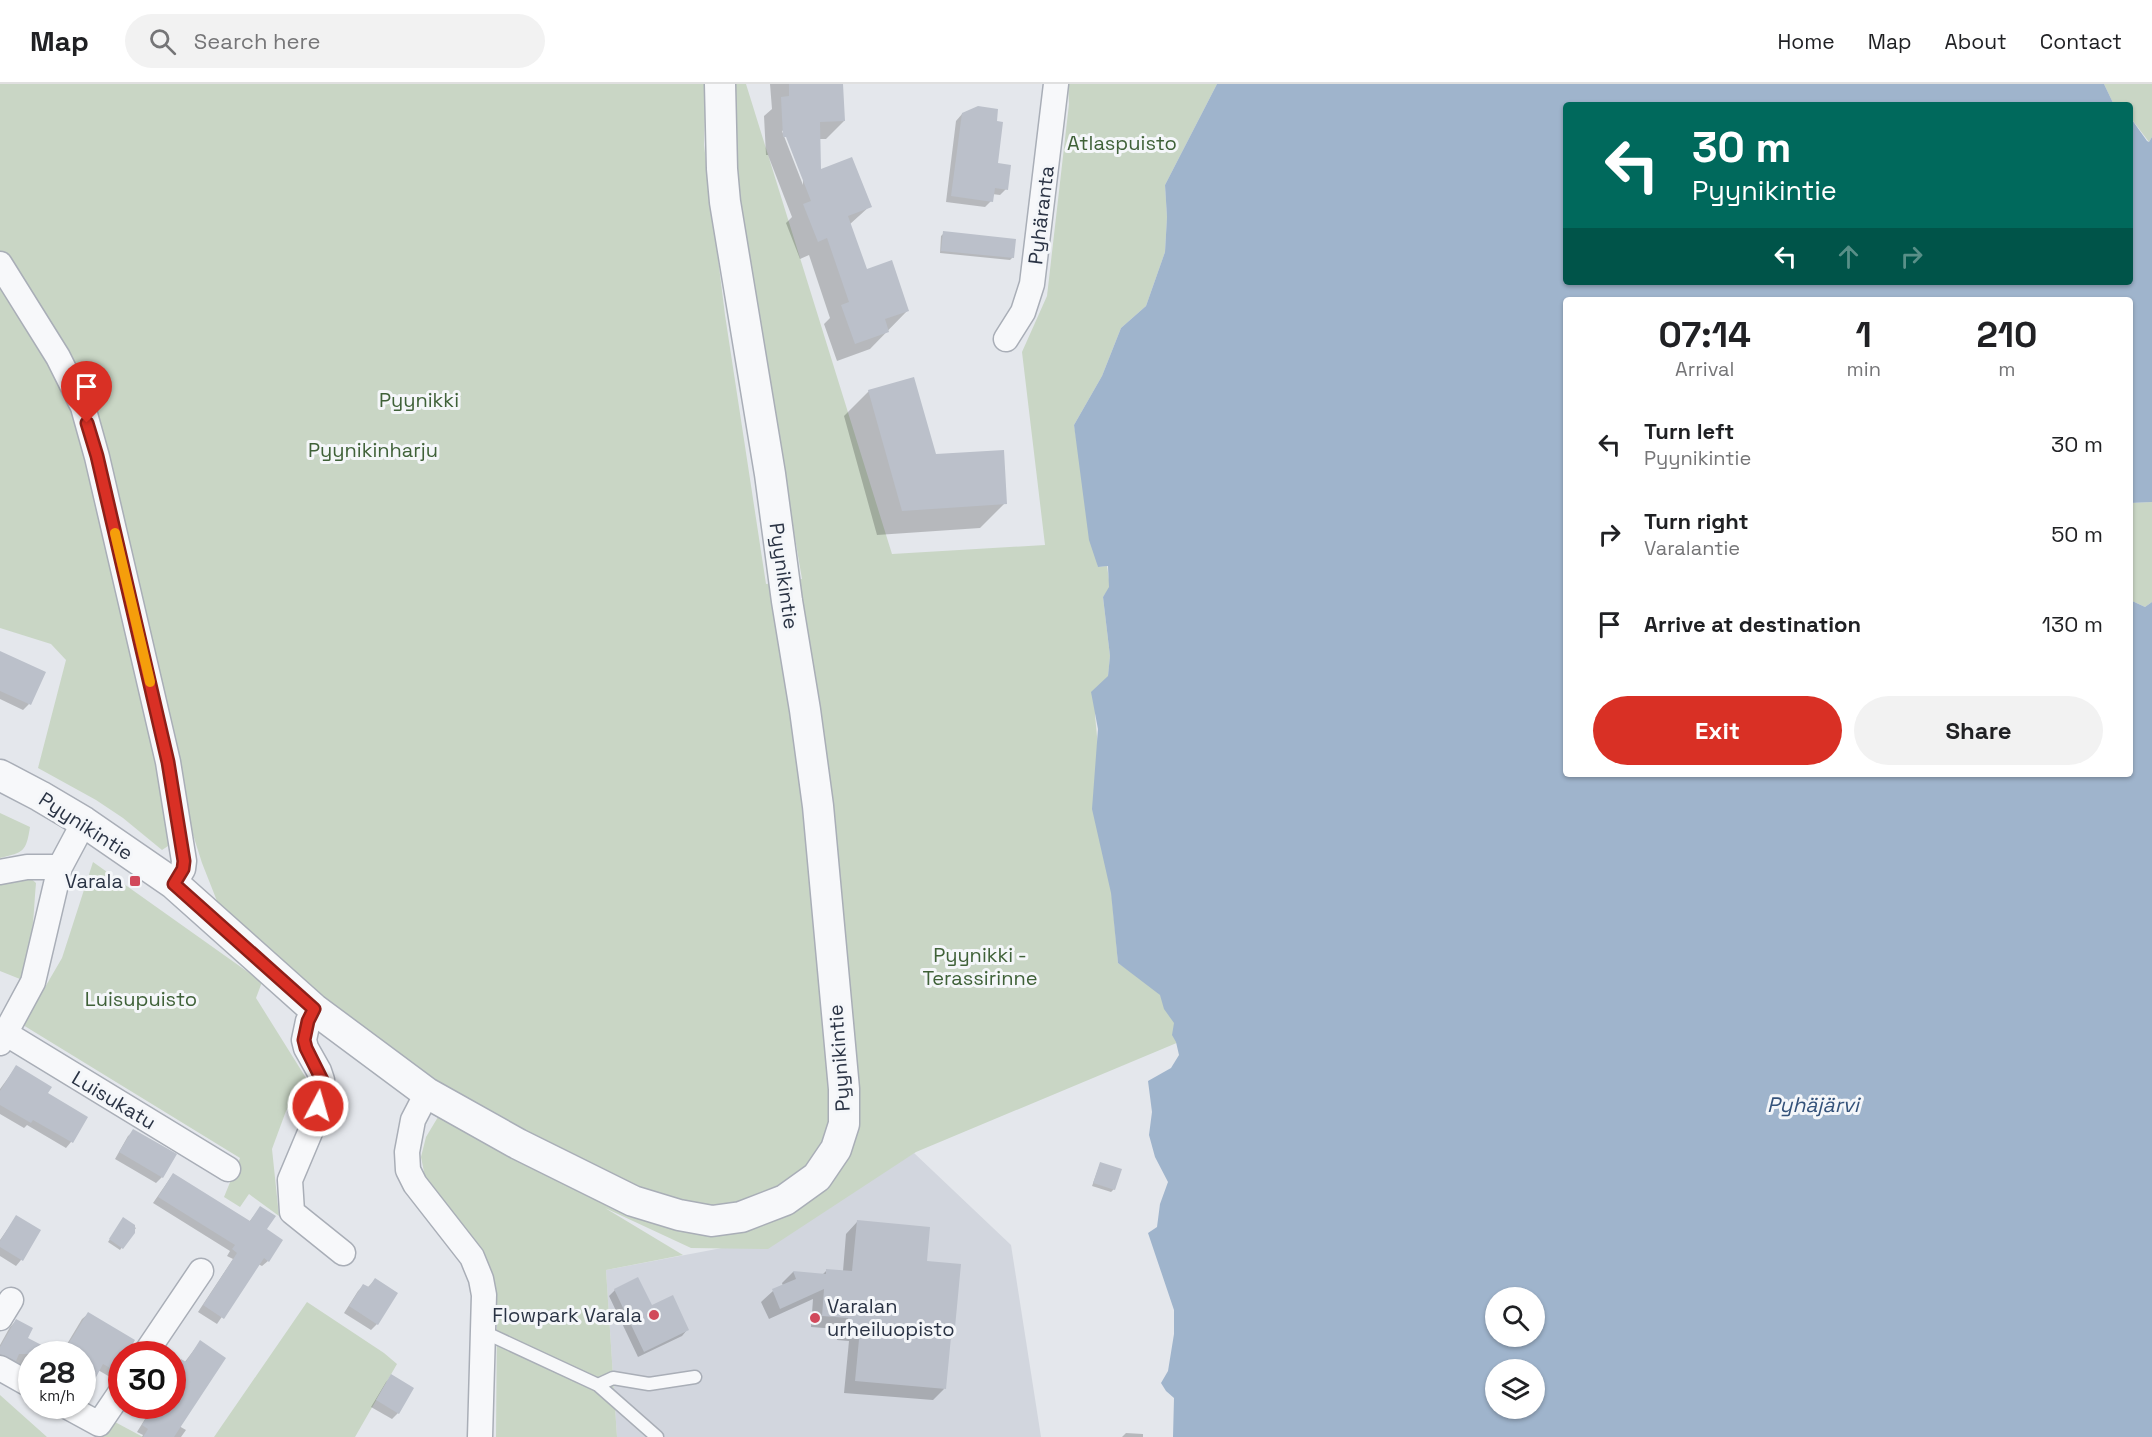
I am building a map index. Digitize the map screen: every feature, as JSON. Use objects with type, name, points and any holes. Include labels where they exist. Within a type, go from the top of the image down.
[{"type":"street","name":"Pyynikintie","points":[[0,775],[84,822],[174,884],[314,1009],[427,1093],[518,1144],[633,1201],[696,1220],[712,1221],[741,1217],[785,1200],[817,1177],[836,1149],[840,1138],[844,1124],[844,1089],[818,806],[770,474],[725,202],[720,84]]},
{"type":"street","name":"Pyhäranta","points":[[1006,339],[1023,312],[1032,284],[1056,84]]},
{"type":"street","points":[[0,264],[58,357],[83,407],[97,456],[168,762],[184,861],[183,869],[174,884]]},
{"type":"street","points":[[2,1035],[33,982],[60,867],[84,822]]},
{"type":"street","points":[[0,872],[27,867],[60,867]]},
{"type":"street","points":[[314,1009],[308,1021],[304,1040],[322,1080],[314,1123],[290,1180],[292,1212],[343,1253]]},
{"type":"street","name":"Luisukatu","points":[[2,1035],[228,1169]]},
{"type":"street","points":[[427,1093],[412,1120],[407,1152],[408,1170],[415,1184],[471,1257],[482,1279],[484,1332],[480,1437]]},
{"type":"street","points":[[154,1341],[201,1271]]},
{"type":"street","points":[[0,1368],[18,1378]]},
{"type":"street","points":[[90,1419],[99,1424],[108,1411]]},
{"type":"lane","points":[[484,1332],[598,1385],[657,1437]]},
{"type":"lane","points":[[598,1385],[613,1378],[649,1384],[695,1377]]},
{"type":"shaded area","name":"Varalan urheiluopisto","points":[[914,1153],[1011,1245],[1041,1437],[617,1437],[606,1270],[775,1238]]},
{"type":"green space","name":"Pyynikinharju","points":[[0,84],[706,84],[704,145],[725,315],[766,584],[802,579],[738,203],[733,84],[746,84],[892,554],[1045,545],[1022,352],[1047,296],[1069,104],[1068,84],[1217,84],[1165,185],[1167,217],[1165,252],[1146,306],[1121,328],[1102,376],[1074,425],[1098,567],[1107,566],[1110,587],[1103,597],[1110,656],[1108,677],[1095,715],[1118,963],[1172,999],[1179,1042],[916,1152],[768,1249],[691,1248],[605,1208],[683,1255],[606,1270],[617,1437],[496,1437],[497,1313],[493,1277],[477,1245],[426,1182],[421,1157],[426,1137],[438,1117],[576,1190],[482,1109],[434,1083],[392,1054],[241,930],[217,901],[202,863],[190,825],[183,780],[159,755],[171,844],[162,850],[123,818],[96,800],[38,768],[66,660],[51,644],[0,628]]},
{"type":"green space","points":[[2104,84],[2152,84],[2152,137],[2149,142],[2133,121],[2133,102],[2113,102]]},
{"type":"green space","points":[[2152,502],[2152,602],[2145,607],[2133,601],[2133,503]]},
{"type":"green space","points":[[0,813],[30,827],[27,842],[22,850],[0,858]]},
{"type":"green space","name":"Luisupuisto","points":[[93,862],[262,982],[256,998],[306,1078],[286,1111],[272,1149],[279,1216],[249,1194],[240,1207],[224,1197],[240,1158],[23,1025],[62,958]]},
{"type":"green space","points":[[26,874],[36,883],[28,956],[20,979],[0,971],[0,879]]},
{"type":"green space","points":[[307,1302],[397,1364],[355,1437],[214,1437]]},
{"type":"green space","points":[[0,1395],[18,1411],[18,1419],[27,1419],[47,1437],[0,1437]]},
{"type":"green space","points":[[115,1422],[143,1437],[101,1437]]},
{"type":"water","name":"Pyhäjärvi","points":[[1217,84],[2104,84],[2113,102],[1563,102],[1563,285],[2133,285],[2133,121],[2147,141],[2149,142],[2152,137],[2152,502],[2133,503],[2133,297],[1563,297],[1563,777],[2133,777],[2133,601],[2145,607],[2152,602],[2152,1437],[1173,1437],[1174,1398],[1161,1383],[1168,1371],[1174,1334],[1174,1310],[1148,1233],[1157,1227],[1160,1204],[1168,1182],[1155,1157],[1149,1135],[1152,1112],[1148,1081],[1171,1068],[1179,1055],[1172,1035],[1174,1023],[1164,1009],[1160,995],[1118,963],[1111,893],[1092,809],[1098,729],[1091,692],[1108,676],[1110,656],[1103,597],[1109,587],[1108,566],[1098,567],[1089,540],[1074,425],[1102,376],[1121,328],[1146,306],[1165,252],[1167,217],[1165,185]]},
{"type":"building","points":[[789,84],[843,84],[845,121],[820,122],[821,169],[852,157],[872,207],[848,216],[867,269],[892,260],[909,311],[885,319],[889,332],[855,344],[841,305],[849,302],[827,238],[818,242],[803,204],[811,201],[786,137],[783,137],[781,97],[789,96]]},
{"type":"building","points":[[978,106],[998,109],[997,121],[1003,122],[998,163],[1011,165],[1008,190],[995,188],[993,202],[951,196],[962,113]]},
{"type":"building","points":[[943,231],[1016,239],[1014,258],[941,251]]},
{"type":"building","points":[[914,377],[936,454],[1004,450],[1007,504],[902,511],[868,390]]},
{"type":"building","points":[[0,651],[46,672],[31,705],[0,691]]},
{"type":"building","points":[[16,1065],[52,1087],[48,1093],[88,1117],[73,1143],[33,1120],[31,1123],[0,1105],[0,1091]]},
{"type":"building","points":[[133,1129],[177,1154],[163,1178],[119,1152]]},
{"type":"building","points":[[1100,1162],[1122,1169],[1115,1190],[1093,1183]]},
{"type":"building","points":[[173,1173],[250,1221],[260,1206],[276,1216],[267,1229],[283,1240],[269,1262],[264,1258],[224,1319],[203,1305],[237,1253],[232,1249],[235,1245],[158,1197]]},
{"type":"building","points":[[16,1215],[41,1230],[23,1261],[0,1247],[0,1241]]},
{"type":"building","points":[[123,1217],[135,1225],[135,1233],[123,1249],[109,1239]]},
{"type":"building","points":[[857,1220],[930,1227],[927,1261],[961,1264],[954,1338],[951,1337],[946,1389],[855,1381],[860,1329],[847,1328],[848,1318],[822,1316],[824,1289],[780,1309],[772,1289],[796,1279],[793,1271],[826,1274],[826,1269],[852,1271]]},
{"type":"building","points":[[638,1277],[652,1305],[673,1295],[689,1330],[644,1352],[614,1289]]},
{"type":"building","points":[[375,1278],[398,1293],[378,1325],[349,1306],[363,1284],[369,1287]]},
{"type":"building","points":[[88,1312],[135,1340],[108,1341],[108,1367],[103,1364],[96,1377],[96,1341],[70,1341]]},
{"type":"building","points":[[16,1319],[33,1328],[28,1338],[34,1341],[18,1341],[16,1361],[0,1354],[0,1347]]},
{"type":"building","points":[[200,1340],[226,1358],[186,1419],[186,1362]]},
{"type":"building","points":[[391,1374],[414,1388],[399,1414],[376,1400]]},
{"type":"building","points":[[146,1419],[186,1419],[174,1437],[143,1437],[148,1429],[142,1425]]},
{"type":"slow traffic","points":[[115,533],[150,682]]},
{"type":"place","name":"Varala","points":[[135,881]]},
{"type":"place","name":"Flowpark Varala","points":[[654,1315]]},
{"type":"place","name":"Varalan urheiluopisto","points":[[815,1318]]},
{"type":"route","points":[[87,423],[97,456],[168,762],[184,861],[183,869],[174,884],[314,1009],[308,1021],[304,1040],[322,1080],[318,1106]]},
{"type":"park label","name":"Atlaspuisto","points":[[1122,143]]},
{"type":"park label","name":"Pyynikki","points":[[419,400]]},
{"type":"park label","name":"Pyynikki - Terassirinne","points":[[980,966]]}]
